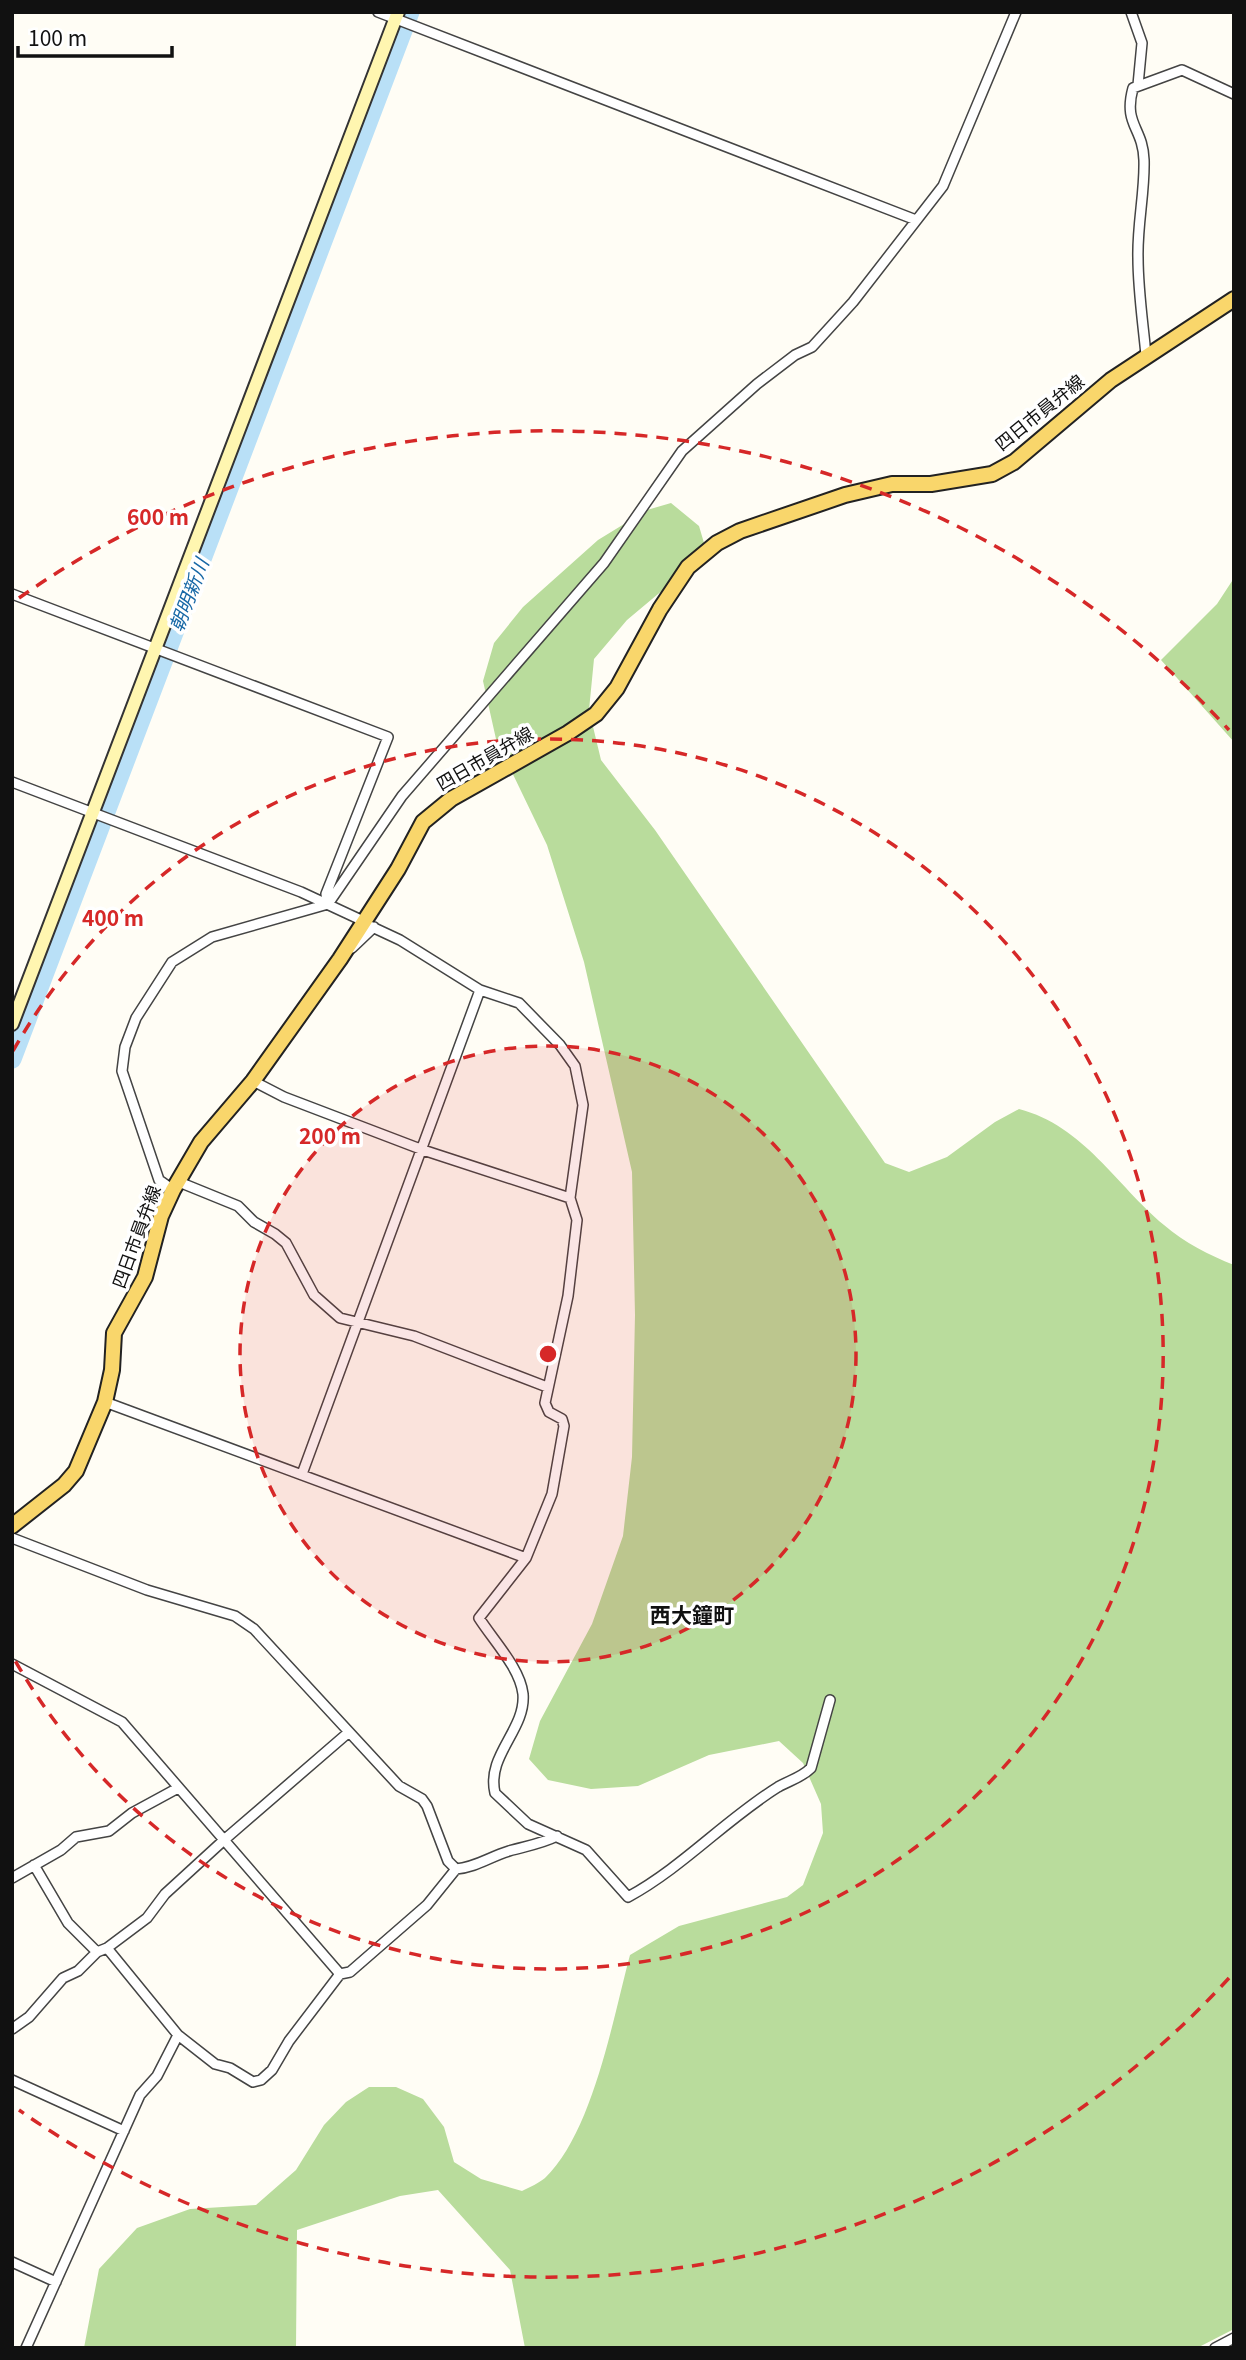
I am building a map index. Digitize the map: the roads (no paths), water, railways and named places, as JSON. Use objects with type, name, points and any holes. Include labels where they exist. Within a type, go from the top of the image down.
[{"type":"main road","name":"四日市員弁線","points":[[12,1525],[64,1485],[76,1471],[105,1402],[112,1370],[114,1333],[145,1278],[161,1216],[201,1143],[253,1081],[340,959],[398,869],[423,822],[451,799],[568,733],[596,714],[617,688],[660,609],[688,567],[717,543],[740,531],[856,492],[892,484],[942,482],[992,474],[1014,462],[1062,420],[1146,355],[1234,299]]},
{"type":"street","points":[[378,12],[916,220]]},
{"type":"street","points":[[547,1387],[414,1336],[340,1318],[314,1295],[286,1243],[254,1222],[239,1206],[159,1180],[122,1071],[125,1047],[136,1018],[172,962],[212,937],[328,904],[402,796],[604,563],[682,451],[757,384],[795,355],[812,347],[853,302],[943,186],[1016,12]]},
{"type":"street","points":[[1131,12],[1142,43],[1138,85]]},
{"type":"street","points":[[12,1024],[163,652],[401,21]]},
{"type":"street","points":[[1146,355],[1138,259],[1144,158],[1140,137],[1129,118],[1128,105],[1133,88],[1182,70],[1234,94]]},
{"type":"street","points":[[12,594],[388,737],[326,894],[328,904]]},
{"type":"street","points":[[12,782],[328,904],[359,919]]},
{"type":"street","points":[[340,959],[372,926],[400,940],[480,990],[527,1009],[575,1066],[583,1105],[570,1198],[577,1220],[570,1283],[545,1403],[549,1412],[562,1419],[564,1426],[552,1494],[526,1558],[479,1618],[518,1677],[523,1693],[522,1711],[494,1770],[495,1793],[528,1824],[586,1850],[628,1896],[663,1878],[779,1786],[803,1776],[811,1768],[830,1700]]},
{"type":"street","points":[[302,1474],[480,990]]},
{"type":"street","points":[[253,1081],[284,1097],[423,1150],[570,1198]]},
{"type":"street","points":[[105,1402],[526,1558]]},
{"type":"street","points":[[12,1538],[147,1590],[235,1616],[254,1629],[399,1786],[422,1799],[449,1861],[456,1869]]},
{"type":"street","points":[[12,1664],[122,1722],[340,1974]]},
{"type":"street","points":[[12,2029],[29,2017],[63,1978],[78,1971],[97,1952],[107,1948],[147,1918],[165,1894],[349,1732]]},
{"type":"street","points":[[12,1878],[61,1850],[76,1837],[109,1831],[132,1813],[178,1788]]},
{"type":"street","points":[[107,1948],[178,2035],[215,2064],[230,2068],[253,2082],[261,2080],[272,2070],[289,2041],[340,1974],[350,1972],[427,1905],[456,1869],[478,1866],[509,1851],[534,1847],[553,1834]]},
{"type":"street","points":[[34,1865],[68,1923],[97,1952]]},
{"type":"street","points":[[26,2348],[141,2095],[157,2076],[178,2035]]},
{"type":"street","points":[[12,2080],[124,2131]]},
{"type":"street","points":[[12,2262],[56,2282]]},
{"type":"street","points":[[1215,2348],[1234,2338]]},
{"type":"waterway","name":"朝明新川","points":[[12,1059],[410,12]]},
{"type":"district","name":"西大鐘町","points":[[692,1616]]}]
